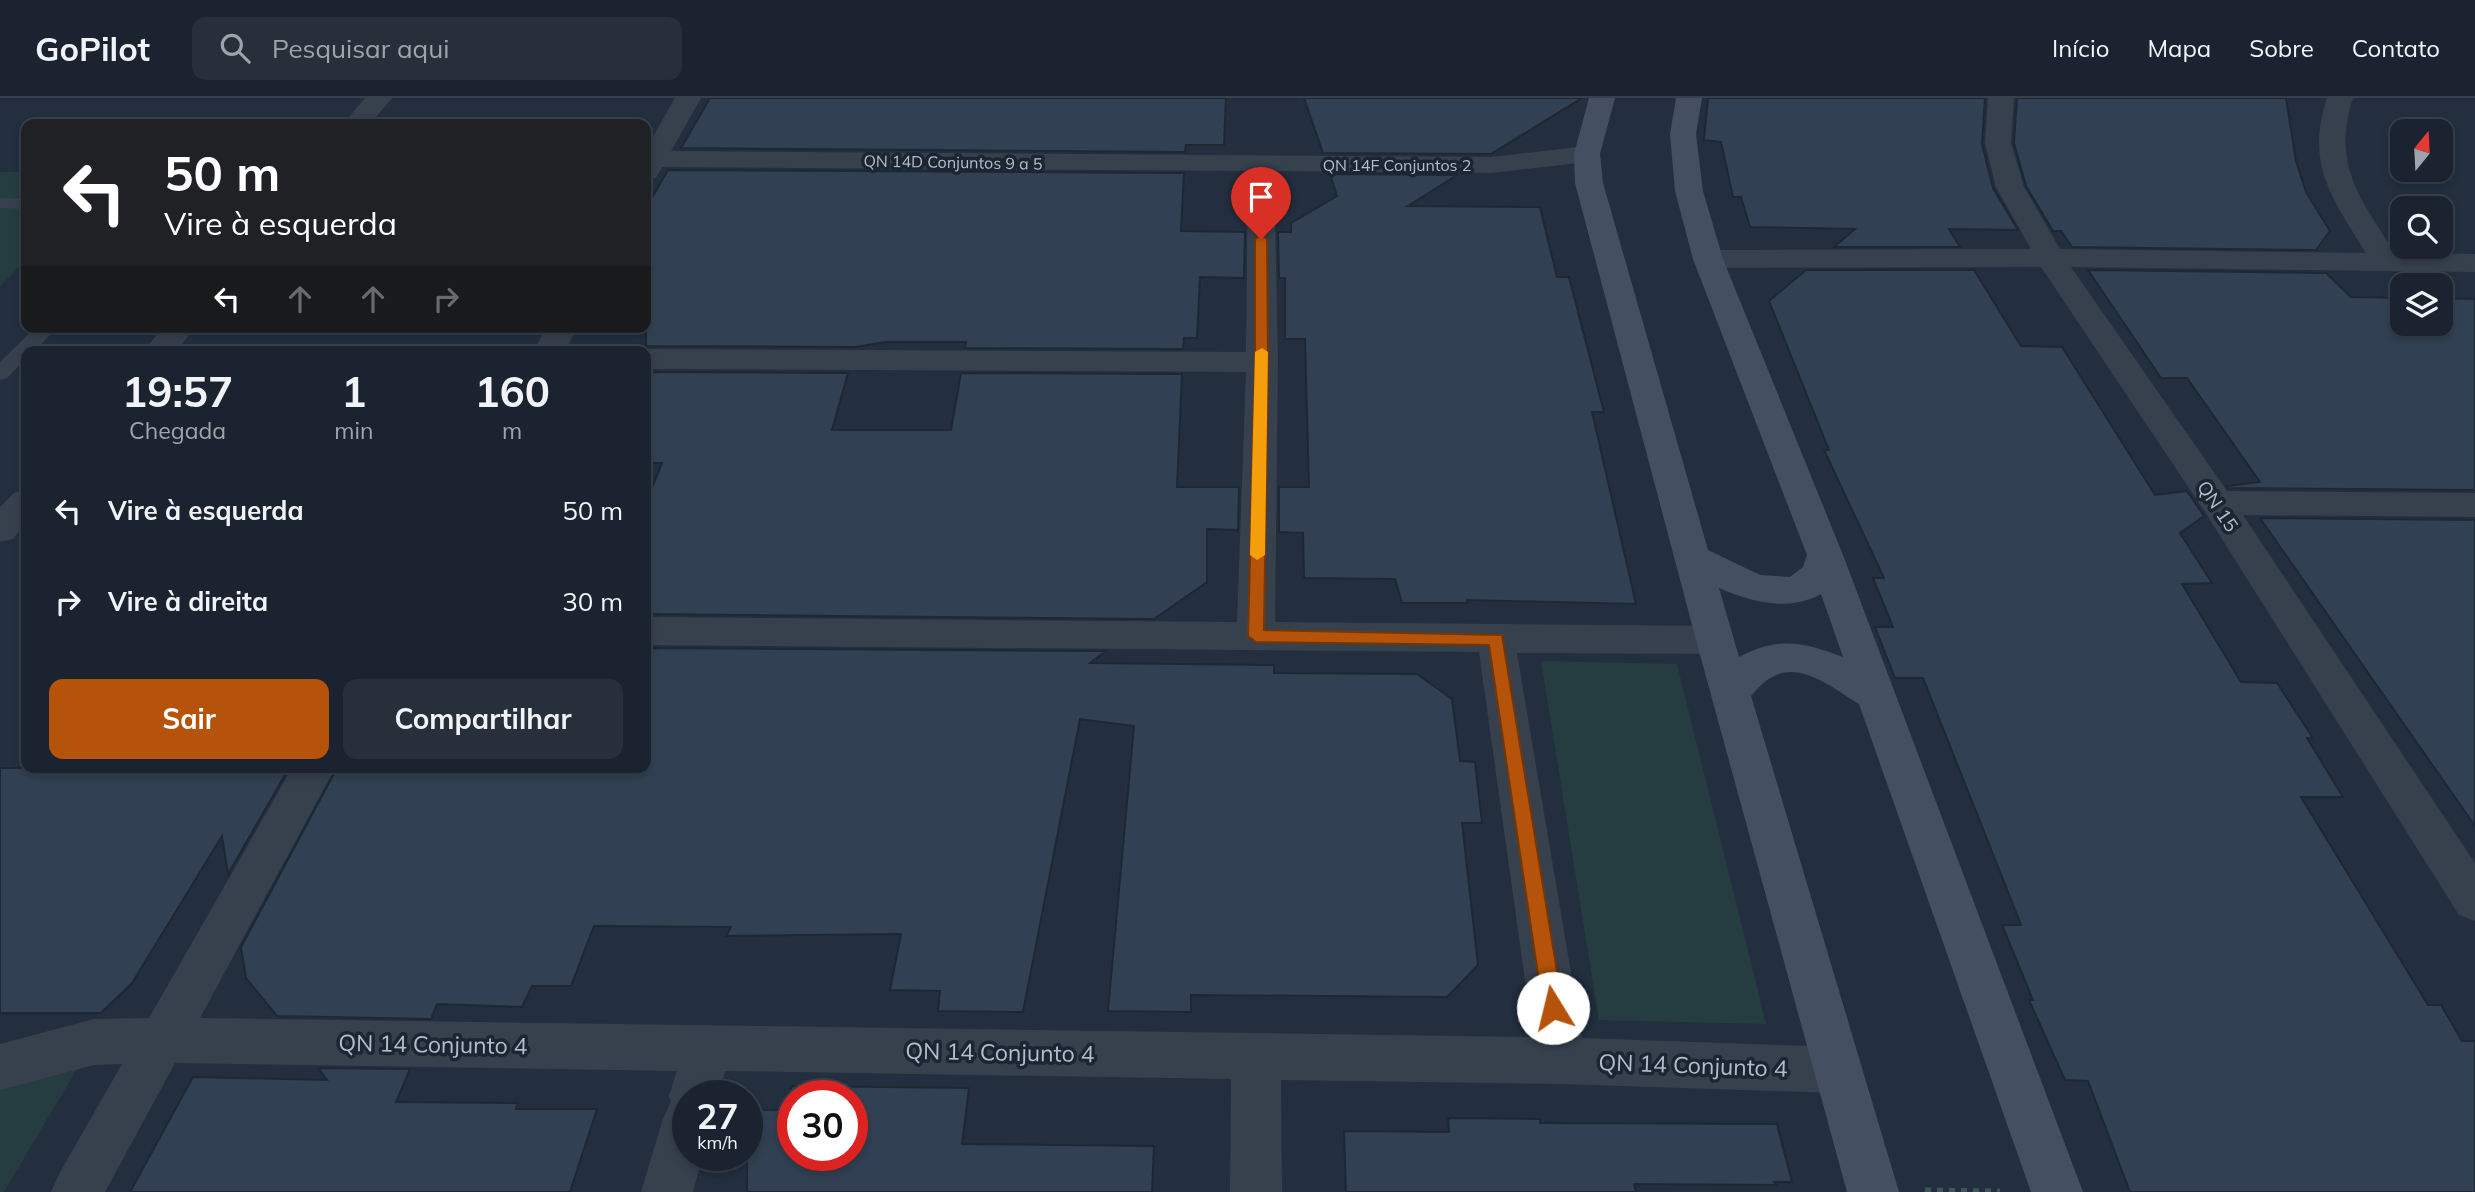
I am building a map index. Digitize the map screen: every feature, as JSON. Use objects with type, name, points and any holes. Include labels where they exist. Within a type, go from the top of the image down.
[{"type":"main road","points":[[1601,98],[1588,168],[1715,640],[1872,1191]]},
{"type":"main road","points":[[1689,98],[1683,134],[1689,191],[1708,259],[1825,555],[1873,693],[2057,1192]]},
{"type":"main road","points":[[1693,558],[1724,577],[1752,588],[1779,591],[1802,588],[1817,577],[1825,555]]},
{"type":"main road","points":[[1730,693],[1753,668],[1771,660],[1798,658],[1826,665],[1873,693]]},
{"type":"street","points":[[360,119],[379,98]]},
{"type":"street","points":[[651,158],[688,98]]},
{"type":"street","name":"QN 15","points":[[2001,98],[1998,143],[2010,187],[2050,258],[2458,848],[2475,901]]},
{"type":"street","points":[[2340,98],[2330,150],[2346,195],[2386,262]]},
{"type":"street","name":"QN 14D Conjuntos 9 a 5","points":[[651,163],[1261,165]]},
{"type":"street","points":[[1256,636],[1262,362],[1261,165]]},
{"type":"street","name":"QN 14F Conjuntos 2","points":[[1261,165],[1491,165],[1588,168]]},
{"type":"street","points":[[1708,259],[2050,258],[2475,263]]},
{"type":"street","points":[[651,359],[1262,362]]},
{"type":"street","points":[[2217,503],[2475,505]]},
{"type":"street","points":[[0,530],[21,507]]},
{"type":"street","points":[[651,631],[1715,640]]},
{"type":"street","points":[[1496,639],[1561,1061]]},
{"type":"street","points":[[78,1192],[311,773]]},
{"type":"street","name":"QN 14 Conjunto 4","points":[[0,1067],[94,1042],[163,1040],[1561,1061],[1837,1070]]},
{"type":"street","points":[[699,1080],[708,1047]]},
{"type":"street","points":[[1256,1056],[1256,1192]]},
{"type":"street","points":[[667,1192],[673,1171]]},
{"type":"lane","points":[[0,203],[21,204]]},
{"type":"lane","points":[[28,346],[41,333]]},
{"type":"lane","points":[[0,374],[21,353]]},
{"type":"path","points":[[1872,1191],[2057,1192]]},
{"type":"green space","points":[[0,172],[21,172],[21,265],[0,286]]},
{"type":"green space","points":[[1541,661],[1677,664],[1766,1024],[1599,1020]]},
{"type":"green space","points":[[87,1052],[4,1192],[0,1192],[0,1055]]},
{"type":"building","points":[[710,98],[1226,98],[1224,145],[1186,145],[1185,152],[681,148]]},
{"type":"building","points":[[1304,98],[1582,98],[1491,154],[1323,153]]},
{"type":"building","points":[[1708,98],[1985,98],[1982,144],[1993,188],[2018,230],[1949,229],[1960,247],[1834,247],[1855,229],[1750,227],[1741,197],[1733,197],[1721,142],[1704,140]]},
{"type":"building","points":[[2017,98],[2286,98],[2296,161],[2306,192],[2330,231],[2316,250],[2072,247],[2061,231],[2053,231],[2026,186],[2014,143]]},
{"type":"building","points":[[668,170],[1184,173],[1181,231],[1245,232],[1244,278],[1200,277],[1197,338],[1184,338],[1183,349],[965,348],[966,342],[886,342],[855,347],[646,346],[646,333],[651,333],[651,199]]},
{"type":"building","points":[[1330,174],[1457,175],[1408,206],[1540,207],[1557,277],[1569,277],[1604,412],[1592,412],[1636,604],[1467,600],[1468,603],[1402,603],[1395,579],[1304,578],[1303,533],[1279,532],[1279,487],[1309,487],[1305,339],[1285,339],[1285,278],[1279,278],[1278,232],[1291,232],[1291,223],[1337,196]]},
{"type":"building","points":[[1806,270],[1974,270],[2021,346],[2062,347],[2155,495],[2187,491],[2204,516],[2180,533],[2212,583],[2182,584],[2241,682],[2277,683],[2313,738],[2307,738],[2343,797],[2301,797],[2428,1005],[2441,1005],[2462,1041],[2475,1041],[2475,1192],[2130,1192],[2088,1081],[2065,1080],[2029,1000],[2033,1000],[2002,925],[2021,925],[1923,678],[1895,678],[1875,627],[1893,627],[1873,578],[1884,578],[1824,450],[1829,450],[1769,301]]},
{"type":"building","points":[[2088,270],[2326,273],[2351,297],[2390,298],[2390,336],[2453,336],[2453,298],[2475,299],[2475,490],[2228,488],[2227,486],[2260,482],[2187,378],[2161,378]]},
{"type":"building","points":[[651,372],[848,373],[832,430],[951,430],[961,373],[1182,374],[1177,487],[1239,487],[1238,530],[1207,529],[1207,582],[1154,619],[651,614],[651,490],[662,463],[651,463]]},
{"type":"building","points":[[2260,518],[2475,520],[2475,826]]},
{"type":"building","points":[[651,648],[1106,651],[1090,663],[1274,665],[1274,673],[1417,674],[1452,699],[1460,761],[1475,762],[1482,823],[1462,823],[1478,965],[1447,997],[1191,995],[1191,1012],[1108,1011],[1134,726],[1080,719],[1023,1012],[938,1011],[940,991],[890,990],[901,934],[726,936],[731,927],[594,926],[571,986],[532,986],[522,1007],[437,1004],[431,1019],[277,1016],[246,978],[241,947],[334,773],[651,773]]},
{"type":"building","points":[[0,768],[21,768],[21,773],[286,773],[228,874],[222,836],[132,983],[101,1013],[0,1013]]},
{"type":"building","points":[[318,1068],[410,1069],[396,1102],[518,1103],[516,1109],[597,1109],[570,1192],[130,1192],[193,1077],[327,1080]]},
{"type":"building","points":[[868,1087],[969,1088],[962,1144],[1154,1146],[1152,1192],[747,1192],[747,1171],[763,1171],[763,1110],[777,1110],[777,1171],[868,1171]]},
{"type":"building","points":[[1448,1118],[1540,1119],[1540,1123],[1777,1124],[1792,1182],[1774,1182],[1776,1185],[1634,1184],[1636,1192],[1346,1192],[1344,1131],[1449,1132]]},
{"type":"slow traffic","points":[[1257,555],[1262,352]]},
{"type":"route","points":[[1261,239],[1262,362],[1256,636],[1496,639],[1553,1008]]}]
